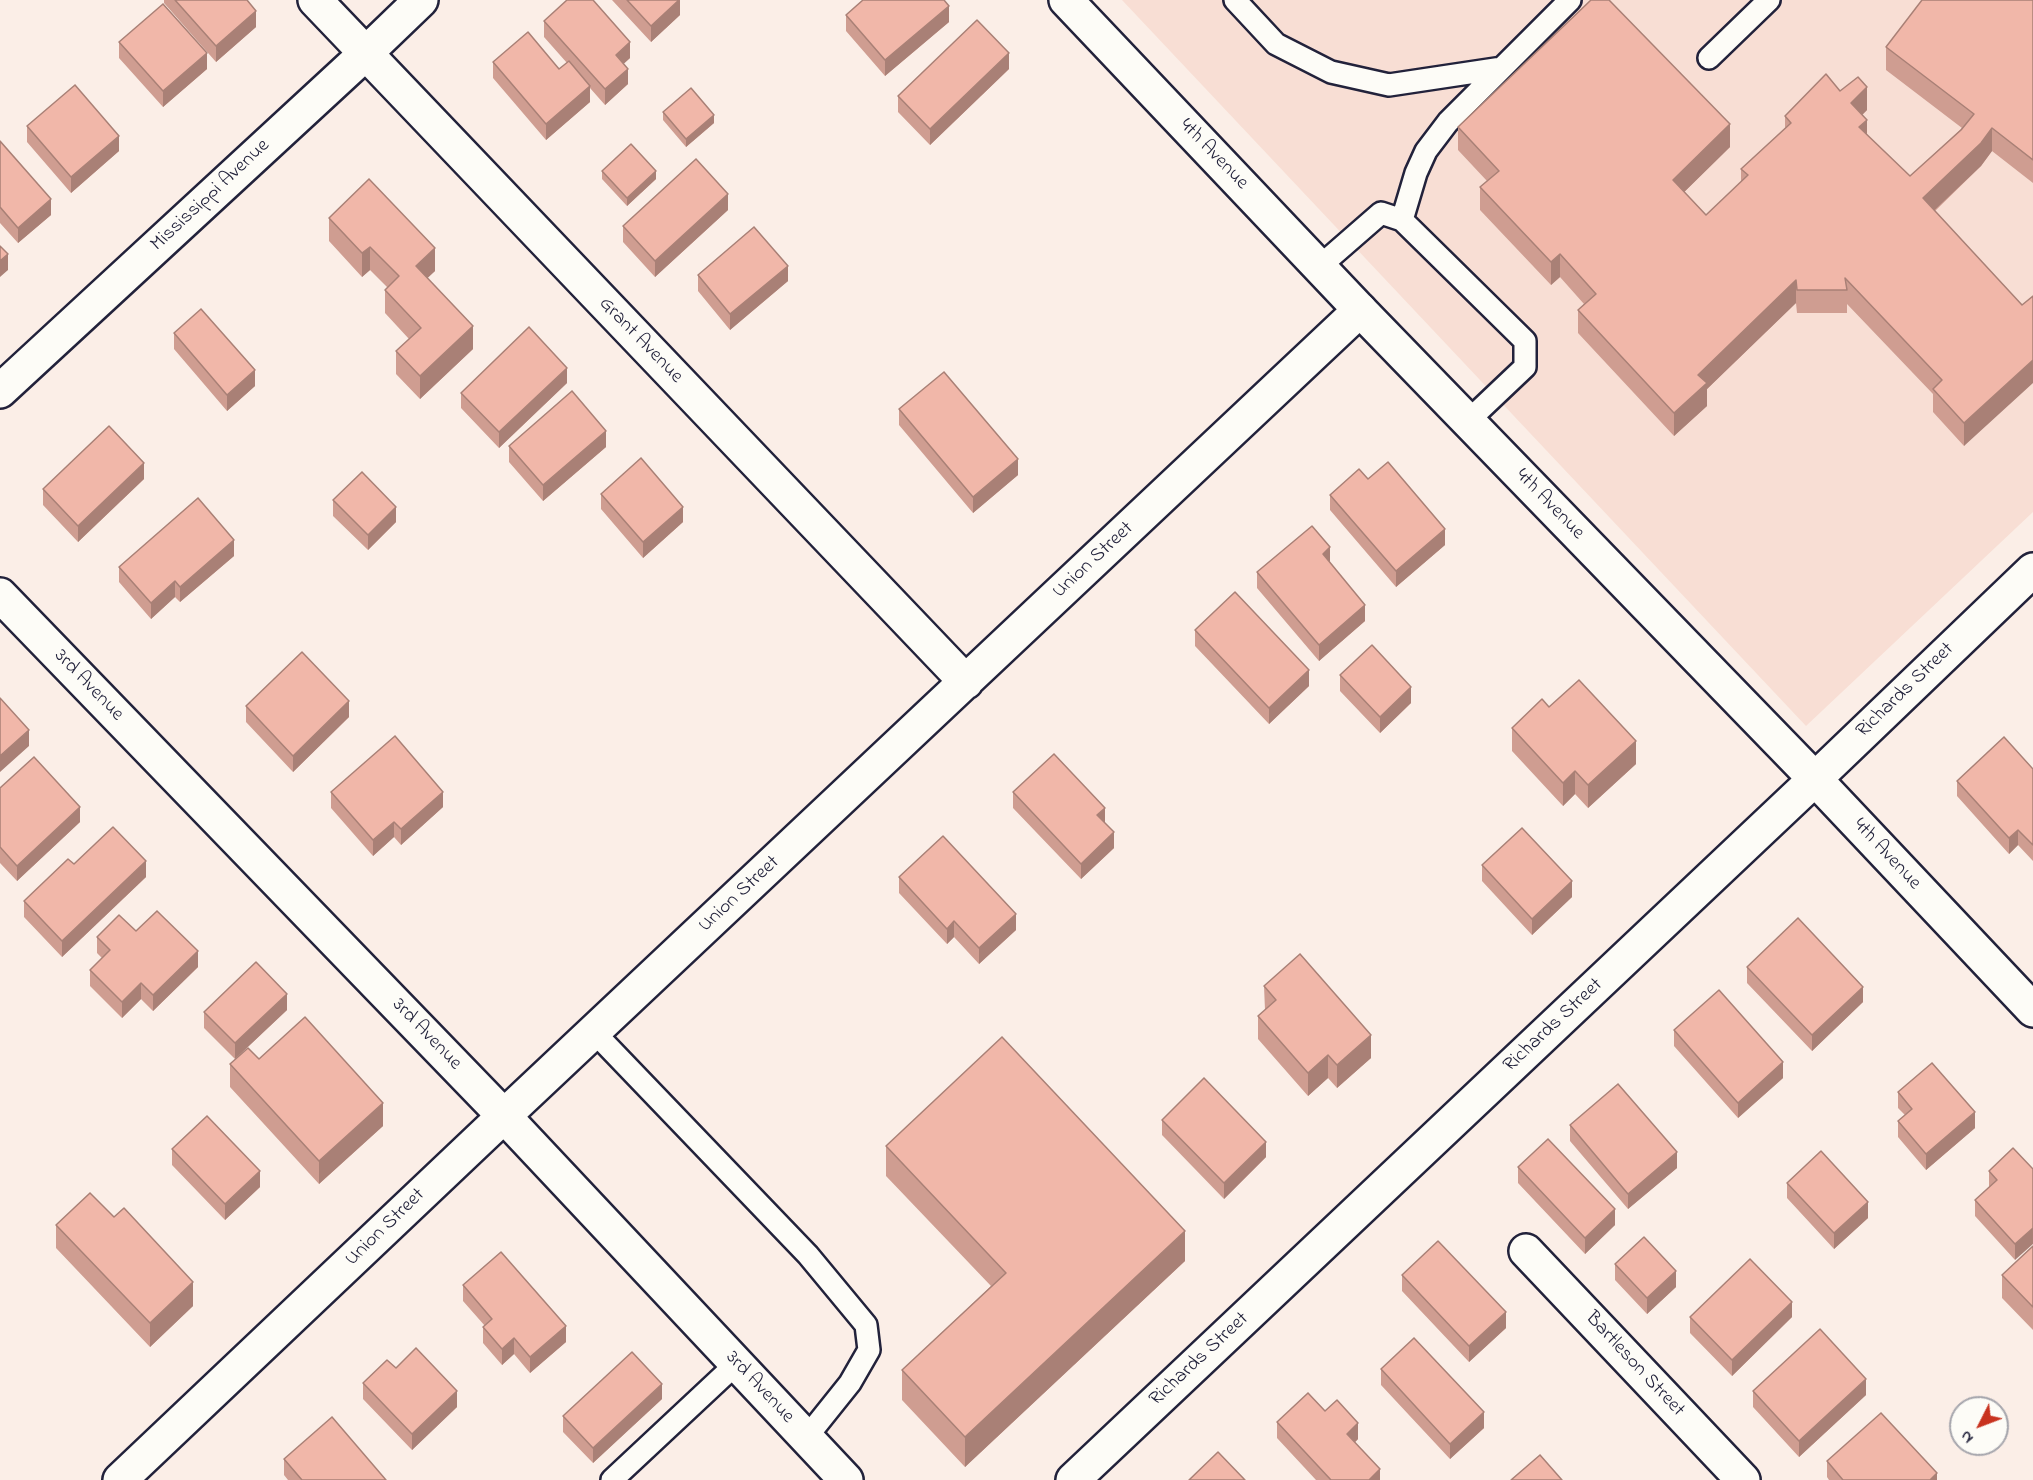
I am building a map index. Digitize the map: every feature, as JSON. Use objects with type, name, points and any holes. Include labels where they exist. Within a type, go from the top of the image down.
[{"type":"street","name":"Grant Avenue","points":[[315,0],[966,682]]},
{"type":"street","name":"Mississippi Avenue","points":[[0,391],[366,54],[421,0]]},
{"type":"street","name":"4th Avenue","points":[[1066,0],[1360,310],[1815,779],[2033,1010]]},
{"type":"street","name":"Union Street","points":[[120,1480],[1360,310]]},
{"type":"street","name":"Richards Street","points":[[1073,1480],[2033,570]]},
{"type":"street","name":"3rd Avenue","points":[[0,595],[504,1116],[846,1480]]},
{"type":"street","name":"Bartleson Street","points":[[1526,1251],[1743,1480]]},
{"type":"lane","points":[[1235,0],[1276,44],[1331,72],[1389,85],[1502,68]]},
{"type":"lane","points":[[1402,219],[1416,173],[1426,151],[1448,122],[1570,0]]},
{"type":"lane","points":[[1709,58],[1769,0]]},
{"type":"lane","points":[[1319,267],[1381,213],[1402,219],[1525,341],[1525,367],[1468,421]]},
{"type":"lane","points":[[594,1032],[808,1255],[866,1325],[869,1350],[850,1383],[806,1438]]},
{"type":"lane","points":[[612,1480],[736,1364]]},
{"type":"shaded area","points":[[1122,0],[2033,0],[2033,512],[1806,726]]},
{"type":"building","points":[[175,0],[247,0],[256,11],[216,46]]},
{"type":"building","points":[[567,0],[593,0],[630,42],[616,55],[628,69],[605,89],[544,21]]},
{"type":"building","points":[[627,0],[679,0],[651,26]]},
{"type":"building","points":[[863,0],[944,0],[949,6],[885,60],[846,15]]},
{"type":"building","points":[[1591,0],[1609,0],[1730,124],[1673,180],[1706,215],[1748,175],[1741,169],[1791,123],[1785,116],[1826,74],[1840,91],[1858,77],[1867,87],[1851,103],[1867,120],[1859,127],[1910,176],[1961,130],[1974,114],[1886,47],[1922,0],[2033,0],[2033,160],[1992,128],[1981,143],[1923,198],[2022,305],[2033,296],[2033,360],[1964,423],[1933,389],[1942,380],[1845,278],[1847,290],[1797,290],[1796,280],[1698,375],[1707,383],[1674,413],[1578,310],[1596,294],[1560,254],[1551,262],[1480,187],[1499,171],[1458,127]]},
{"type":"building","points":[[163,4],[207,53],[163,91],[119,42]]},
{"type":"building","points":[[977,20],[1009,53],[930,129],[898,96]]},
{"type":"building","points":[[528,32],[559,69],[569,61],[590,86],[546,124],[493,62]]},
{"type":"building","points":[[75,85],[119,136],[71,177],[27,126]]},
{"type":"building","points":[[691,88],[714,115],[686,139],[663,112]]},
{"type":"building","points":[[0,141],[51,199],[18,228],[0,207]]},
{"type":"building","points":[[631,144],[656,171],[627,198],[602,171]]},
{"type":"building","points":[[696,159],[728,194],[655,261],[623,226]]},
{"type":"building","points":[[369,179],[435,248],[416,266],[473,326],[420,376],[396,351],[421,328],[385,290],[399,276],[370,247],[362,253],[329,218]]},
{"type":"building","points":[[754,227],[788,266],[730,314],[698,275]]},
{"type":"building","points":[[0,246],[8,254],[0,261]]},
{"type":"building","points":[[201,309],[255,370],[227,395],[174,333]]},
{"type":"building","points":[[529,327],[567,368],[499,432],[461,393]]},
{"type":"building","points":[[944,372],[1018,459],[973,497],[899,409]]},
{"type":"building","points":[[572,391],[606,431],[543,485],[509,446]]},
{"type":"building","points":[[109,426],[144,463],[78,526],[43,489]]},
{"type":"building","points":[[641,458],[683,507],[643,542],[601,494]]},
{"type":"building","points":[[1388,462],[1445,529],[1396,571],[1330,495],[1359,469],[1368,479]]},
{"type":"building","points":[[362,472],[396,507],[368,535],[333,500]]},
{"type":"building","points":[[198,498],[234,540],[180,587],[175,581],[151,603],[119,567]]},
{"type":"building","points":[[1312,526],[1330,547],[1323,554],[1365,605],[1319,645],[1257,572]]},
{"type":"building","points":[[1235,592],[1309,670],[1269,708],[1195,630]]},
{"type":"building","points":[[1372,645],[1411,687],[1380,717],[1340,675]]},
{"type":"building","points":[[302,652],[349,701],[293,756],[246,706]]},
{"type":"building","points":[[1579,680],[1636,741],[1588,785],[1575,771],[1563,783],[1512,728],[1542,699],[1549,707]]},
{"type":"building","points":[[0,698],[29,730],[0,756]]},
{"type":"building","points":[[395,736],[443,792],[401,829],[394,822],[373,840],[331,792]]},
{"type":"building","points":[[2004,737],[2033,769],[2033,845],[2018,830],[2009,838],[1957,781]]},
{"type":"building","points":[[1054,754],[1105,808],[1097,815],[1114,832],[1081,864],[1013,792]]},
{"type":"building","points":[[34,757],[80,807],[17,866],[0,847],[0,788]]},
{"type":"building","points":[[113,827],[146,861],[62,941],[24,901],[68,859],[74,864]]},
{"type":"building","points":[[1522,828],[1572,881],[1532,919],[1482,865]]},
{"type":"building","points":[[943,836],[1016,914],[979,948],[954,921],[947,929],[899,877]]},
{"type":"building","points":[[157,911],[198,951],[153,995],[141,983],[122,1002],[90,970],[110,950],[97,937],[119,915],[136,931]]},
{"type":"building","points":[[1798,918],[1863,987],[1812,1035],[1747,967]]},
{"type":"building","points":[[1300,954],[1371,1035],[1337,1065],[1328,1055],[1308,1073],[1258,1016],[1276,1000],[1264,986]]},
{"type":"building","points":[[256,962],[287,994],[235,1043],[204,1012]]},
{"type":"building","points":[[1719,990],[1783,1062],[1738,1103],[1674,1030]]},
{"type":"building","points":[[305,1017],[383,1103],[319,1161],[230,1064],[248,1048],[259,1059]]},
{"type":"building","points":[[1002,1037],[1185,1231],[965,1437],[902,1370],[1006,1273],[886,1146]]},
{"type":"building","points":[[1932,1063],[1975,1112],[1926,1154],[1898,1121],[1912,1109],[1898,1092]]},
{"type":"building","points":[[1204,1078],[1266,1142],[1224,1183],[1162,1120]]},
{"type":"building","points":[[1618,1084],[1677,1152],[1628,1194],[1570,1125]]},
{"type":"building","points":[[207,1116],[260,1171],[225,1204],[172,1149]]},
{"type":"building","points":[[1548,1139],[1615,1209],[1585,1238],[1518,1167]]},
{"type":"building","points":[[2013,1148],[2033,1169],[2033,1228],[2015,1244],[1975,1200],[1997,1180],[1989,1171]]},
{"type":"building","points":[[1821,1151],[1868,1202],[1834,1233],[1787,1183]]},
{"type":"building","points":[[90,1193],[114,1217],[124,1208],[193,1282],[150,1323],[56,1225]]},
{"type":"building","points":[[1644,1237],[1676,1271],[1647,1298],[1615,1264]]},
{"type":"building","points":[[1438,1241],[1506,1312],[1469,1346],[1402,1275]]},
{"type":"building","points":[[2033,1246],[2033,1307],[2002,1275]]},
{"type":"building","points":[[501,1252],[566,1326],[530,1357],[514,1338],[502,1349],[483,1327],[492,1319],[463,1285]]},
{"type":"building","points":[[1750,1259],[1792,1302],[1732,1360],[1690,1317]]},
{"type":"building","points":[[1820,1329],[1866,1379],[1799,1441],[1753,1391]]},
{"type":"building","points":[[1414,1338],[1484,1412],[1450,1444],[1381,1369]]},
{"type":"building","points":[[416,1348],[457,1391],[412,1434],[363,1383],[387,1360],[396,1368]]},
{"type":"building","points":[[632,1352],[662,1384],[593,1448],[563,1416]]},
{"type":"building","points":[[1308,1393],[1325,1411],[1337,1400],[1358,1423],[1347,1434],[1380,1469],[1369,1480],[1331,1480],[1277,1422]]},
{"type":"building","points":[[1881,1413],[1937,1473],[1930,1480],[1843,1480],[1827,1461]]},
{"type":"building","points":[[332,1417],[386,1480],[302,1480],[284,1459]]},
{"type":"building","points":[[1218,1452],[1245,1480],[1189,1480]]},
{"type":"building","points":[[1540,1455],[1562,1480],[1511,1480]]}]
